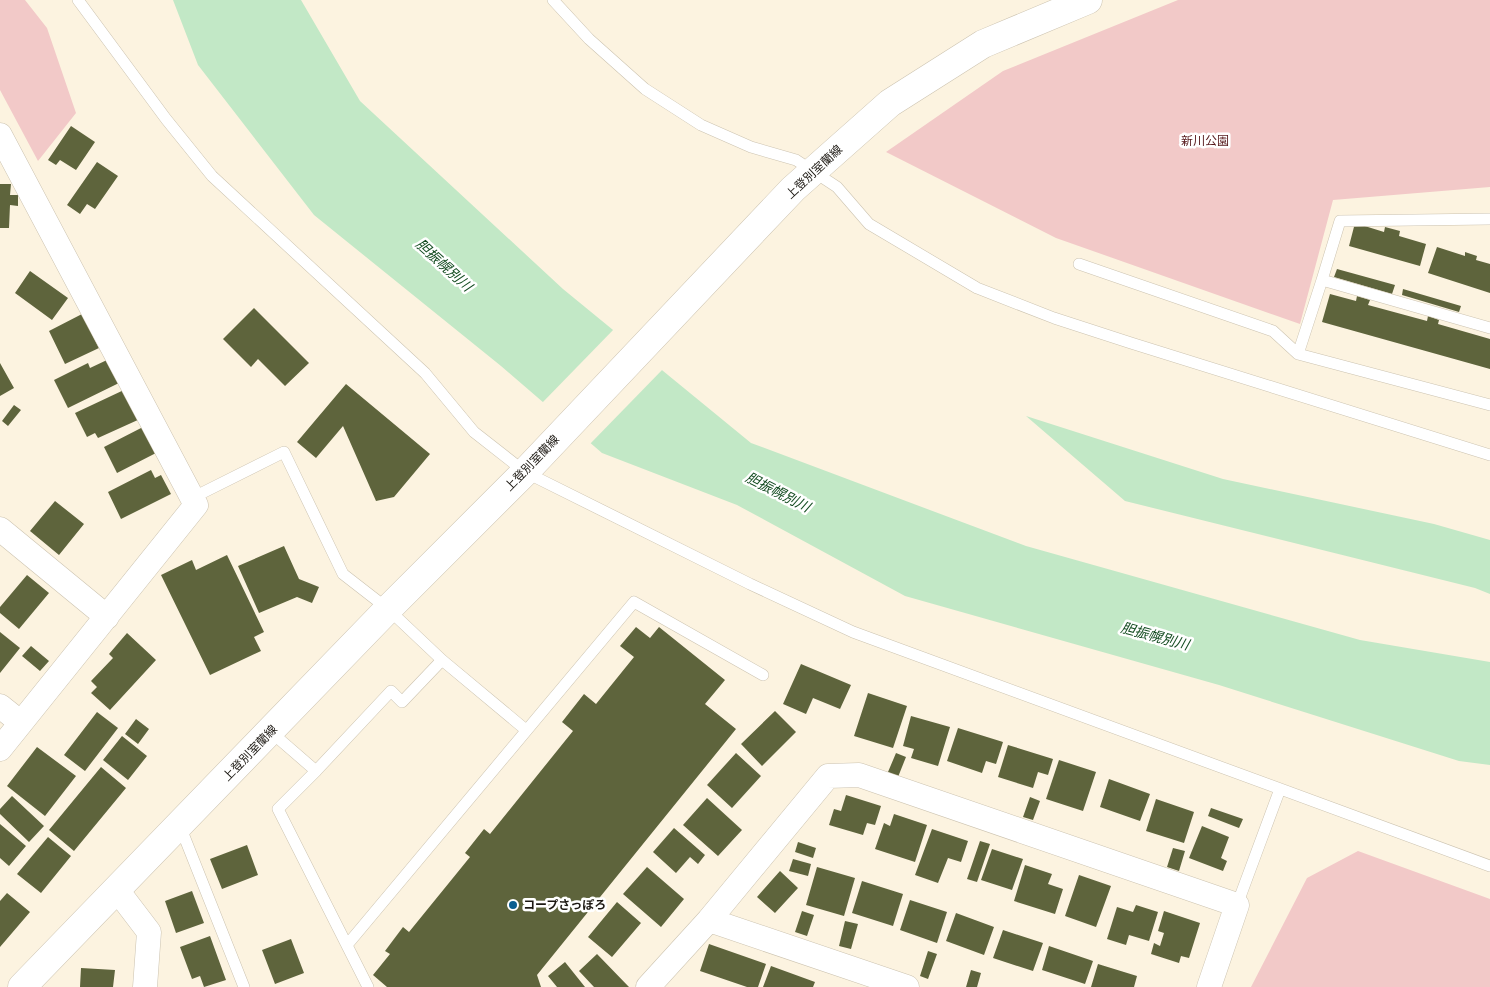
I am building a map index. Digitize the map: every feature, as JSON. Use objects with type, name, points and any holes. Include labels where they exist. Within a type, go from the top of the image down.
[{"type":"main road","name":"上登別室蘭線","points":[[22,987],[531,464],[803,180],[890,102],[983,44],[1088,0]]},
{"type":"street","points":[[0,135],[196,506],[0,749]]},
{"type":"street","points":[[0,529],[107,616]]},
{"type":"street","points":[[0,706],[20,722]]},
{"type":"street","points":[[648,987],[709,920],[828,776],[858,775],[1237,905],[1208,987]]},
{"type":"street","points":[[117,890],[149,932],[145,987]]},
{"type":"street","points":[[709,920],[907,987]]},
{"type":"lane","points":[[78,0],[166,119],[212,176],[425,373],[474,432],[750,584],[853,632],[1490,866]]},
{"type":"lane","points":[[553,0],[589,39],[645,89],[701,125],[750,147],[796,160],[803,180],[837,187],[869,224],[977,288],[1097,332],[1490,455]]},
{"type":"lane","points":[[1298,354],[1340,221],[1490,219]]},
{"type":"lane","points":[[1079,264],[1273,331],[1298,354],[1490,405]]},
{"type":"lane","points":[[1322,280],[1490,328]]},
{"type":"lane","points":[[192,498],[284,452],[343,574],[388,609],[442,660],[526,730]]},
{"type":"lane","points":[[347,945],[634,602],[763,675]]},
{"type":"lane","points":[[368,987],[278,809],[391,691],[402,702],[442,660]]},
{"type":"lane","points":[[271,732],[316,771]]},
{"type":"lane","points":[[1237,905],[1280,789]]},
{"type":"lane","points":[[179,826],[244,987]]},
{"type":"green space","points":[[0,0],[25,0],[47,28],[76,113],[38,161],[0,90]]},
{"type":"green space","name":"新川公園","points":[[1178,0],[1490,0],[1490,187],[1333,200],[1300,324],[1056,238],[886,152],[1003,71]]},
{"type":"green space","points":[[1358,851],[1490,899],[1490,987],[1251,987],[1307,878]]},
{"type":"water","name":"胆振幌別川","points":[[173,0],[301,0],[360,101],[563,289],[751,443],[1026,546],[1360,640],[1490,662],[1490,765],[1459,761],[1219,685],[905,596],[737,505],[602,453],[501,366],[314,215],[198,65]]},
{"type":"water","points":[[1026,416],[1223,479],[1434,524],[1490,540],[1490,594],[1475,588],[1125,501]]},
{"type":"pier","points":[[615,328],[664,368],[589,445],[541,404]]},
{"type":"building","points":[[71,126],[95,142],[76,170],[60,160],[56,165],[48,160]]},
{"type":"building","points":[[97,162],[118,176],[95,209],[87,204],[80,214],[67,205]]},
{"type":"building","points":[[0,184],[11,184],[10,195],[18,195],[18,206],[10,205],[9,228],[0,228]]},
{"type":"building","points":[[1355,223],[1384,232],[1385,227],[1400,231],[1399,236],[1426,244],[1420,266],[1349,246]]},
{"type":"building","points":[[1437,247],[1465,256],[1465,252],[1477,256],[1476,260],[1490,264],[1490,293],[1428,273]]},
{"type":"building","points":[[1337,269],[1395,285],[1392,294],[1334,277]]},
{"type":"building","points":[[30,271],[68,298],[52,320],[15,293]]},
{"type":"building","points":[[1403,289],[1461,306],[1459,312],[1402,295]]},
{"type":"building","points":[[1330,294],[1356,301],[1357,296],[1370,300],[1368,305],[1427,321],[1428,316],[1439,320],[1438,324],[1490,339],[1490,369],[1322,322]]},
{"type":"building","points":[[254,308],[309,363],[285,386],[258,359],[251,367],[223,339]]},
{"type":"building","points":[[82,314],[99,348],[65,364],[49,331]]},
{"type":"building","points":[[107,360],[119,383],[68,408],[54,380],[88,363],[90,368]]},
{"type":"building","points":[[0,363],[14,388],[0,396]]},
{"type":"building","points":[[346,384],[430,454],[394,497],[376,501],[343,426],[316,458],[297,442]]},
{"type":"building","points":[[126,389],[140,419],[98,438],[95,433],[87,437],[75,413]]},
{"type":"building","points":[[14,405],[21,410],[8,426],[2,421]]},
{"type":"building","points":[[143,427],[156,453],[117,473],[104,447]]},
{"type":"building","points":[[151,470],[155,478],[161,475],[171,494],[121,519],[108,492]]},
{"type":"building","points":[[55,501],[84,524],[59,555],[30,531]]},
{"type":"building","points":[[284,546],[299,579],[319,587],[312,603],[297,597],[259,613],[238,566]]},
{"type":"building","points":[[227,555],[264,632],[254,637],[261,651],[210,675],[161,575],[192,560],[196,570]]},
{"type":"building","points":[[27,575],[49,593],[19,629],[0,613],[0,607]]},
{"type":"building","points":[[636,627],[650,638],[659,627],[725,680],[705,704],[736,729],[537,975],[541,987],[387,987],[373,975],[390,954],[385,951],[403,927],[409,932],[470,857],[465,853],[484,829],[490,834],[573,731],[562,722],[584,694],[596,704],[634,657],[620,646]]},
{"type":"building","points":[[0,632],[20,648],[0,673]]},
{"type":"building","points":[[127,633],[156,660],[110,710],[91,693],[97,687],[91,681],[113,658],[109,654]]},
{"type":"building","points":[[31,646],[49,661],[40,671],[22,656]]},
{"type":"building","points":[[801,664],[851,685],[840,709],[813,698],[806,714],[783,704]]},
{"type":"building","points":[[868,693],[907,706],[893,748],[854,736]]},
{"type":"building","points":[[775,711],[796,732],[762,766],[741,744]]},
{"type":"building","points":[[97,712],[118,728],[85,771],[64,755]]},
{"type":"building","points":[[911,716],[950,727],[938,766],[911,758],[914,749],[903,746]]},
{"type":"building","points":[[136,719],[149,729],[138,744],[125,734]]},
{"type":"building","points":[[958,728],[1003,742],[996,764],[986,761],[982,773],[947,761]]},
{"type":"building","points":[[122,736],[147,756],[128,780],[103,760]]},
{"type":"building","points":[[1008,745],[1053,759],[1048,775],[1038,772],[1033,788],[998,777]]},
{"type":"building","points":[[37,747],[76,776],[45,816],[7,786]]},
{"type":"building","points":[[736,753],[761,776],[732,808],[707,785]]},
{"type":"building","points":[[896,753],[906,757],[898,777],[888,772]]},
{"type":"building","points":[[1059,760],[1096,772],[1083,811],[1046,799]]},
{"type":"building","points":[[101,767],[126,788],[74,851],[49,830]]},
{"type":"building","points":[[1109,779],[1150,794],[1140,821],[1100,807]]},
{"type":"building","points":[[846,795],[881,806],[875,825],[867,823],[863,835],[829,825],[834,809],[841,811]]},
{"type":"building","points":[[12,796],[44,826],[29,842],[0,814],[0,809]]},
{"type":"building","points":[[1030,797],[1040,801],[1033,820],[1023,817]]},
{"type":"building","points":[[707,798],[742,830],[718,856],[683,825]]},
{"type":"building","points":[[1156,799],[1194,812],[1184,843],[1146,831]]},
{"type":"building","points":[[1211,808],[1243,819],[1239,828],[1208,816]]},
{"type":"building","points":[[894,814],[927,825],[915,862],[875,849],[884,823],[890,826]]},
{"type":"building","points":[[0,824],[26,846],[9,866],[0,858]]},
{"type":"building","points":[[1202,826],[1229,837],[1221,858],[1227,861],[1223,871],[1189,858]]},
{"type":"building","points":[[674,828],[705,855],[698,864],[690,857],[676,873],[653,852]]},
{"type":"building","points":[[932,829],[968,841],[961,862],[948,858],[938,883],[915,875]]},
{"type":"building","points":[[48,837],[71,856],[41,893],[17,874]]},
{"type":"building","points":[[980,841],[990,844],[977,882],[967,879]]},
{"type":"building","points":[[798,842],[816,848],[813,858],[795,852]]},
{"type":"building","points":[[247,845],[258,875],[222,889],[210,859]]},
{"type":"building","points":[[1173,848],[1185,851],[1179,871],[1167,867]]},
{"type":"building","points":[[992,849],[1023,859],[1012,890],[981,880]]},
{"type":"building","points":[[793,859],[811,864],[808,876],[789,871]]},
{"type":"building","points":[[1025,865],[1052,874],[1048,884],[1063,889],[1055,914],[1014,901]]},
{"type":"building","points":[[647,867],[684,899],[661,927],[623,894]]},
{"type":"building","points":[[817,867],[855,878],[844,916],[806,905]]},
{"type":"building","points":[[780,871],[798,888],[775,913],[757,897]]},
{"type":"building","points":[[1079,875],[1111,886],[1096,927],[1065,916]]},
{"type":"building","points":[[862,881],[903,894],[893,926],[852,913]]},
{"type":"building","points":[[192,891],[204,923],[176,933],[165,901]]},
{"type":"building","points":[[7,893],[30,912],[0,947],[0,901]]},
{"type":"building","points":[[910,900],[947,912],[937,943],[900,930]]},
{"type":"building","points":[[617,902],[641,923],[612,957],[588,937]]},
{"type":"building","points":[[1136,905],[1158,912],[1149,941],[1129,935],[1126,945],[1107,939],[1117,907],[1133,912]]},
{"type":"building","points":[[802,911],[814,915],[807,936],[795,932]]},
{"type":"building","points":[[1164,911],[1200,923],[1189,958],[1181,956],[1179,963],[1151,954],[1154,943],[1160,946],[1164,933],[1158,931]]},
{"type":"building","points":[[956,913],[994,927],[984,955],[946,941]]},
{"type":"building","points":[[845,921],[858,924],[851,949],[839,946]]},
{"type":"building","points":[[1003,930],[1043,943],[1033,971],[993,958]]},
{"type":"building","points":[[210,936],[226,980],[204,987],[200,976],[192,979],[180,947]]},
{"type":"building","points":[[291,939],[304,973],[275,984],[262,950]]},
{"type":"building","points":[[709,944],[766,964],[758,987],[747,987],[700,971]]},
{"type":"building","points":[[1049,946],[1093,961],[1085,984],[1042,970]]},
{"type":"building","points":[[928,951],[937,954],[928,979],[920,976]]},
{"type":"building","points":[[597,954],[629,987],[594,987],[579,971]]},
{"type":"building","points":[[565,962],[585,987],[557,987],[548,976]]},
{"type":"building","points":[[1098,964],[1137,976],[1134,987],[1091,987]]},
{"type":"building","points":[[771,966],[815,982],[813,987],[763,987]]},
{"type":"building","points":[[81,968],[115,970],[113,987],[80,987]]},
{"type":"building","points":[[971,970],[981,973],[977,987],[966,987]]},
{"type":"place","name":"コープさっぽろ","points":[[513,905]]}]
